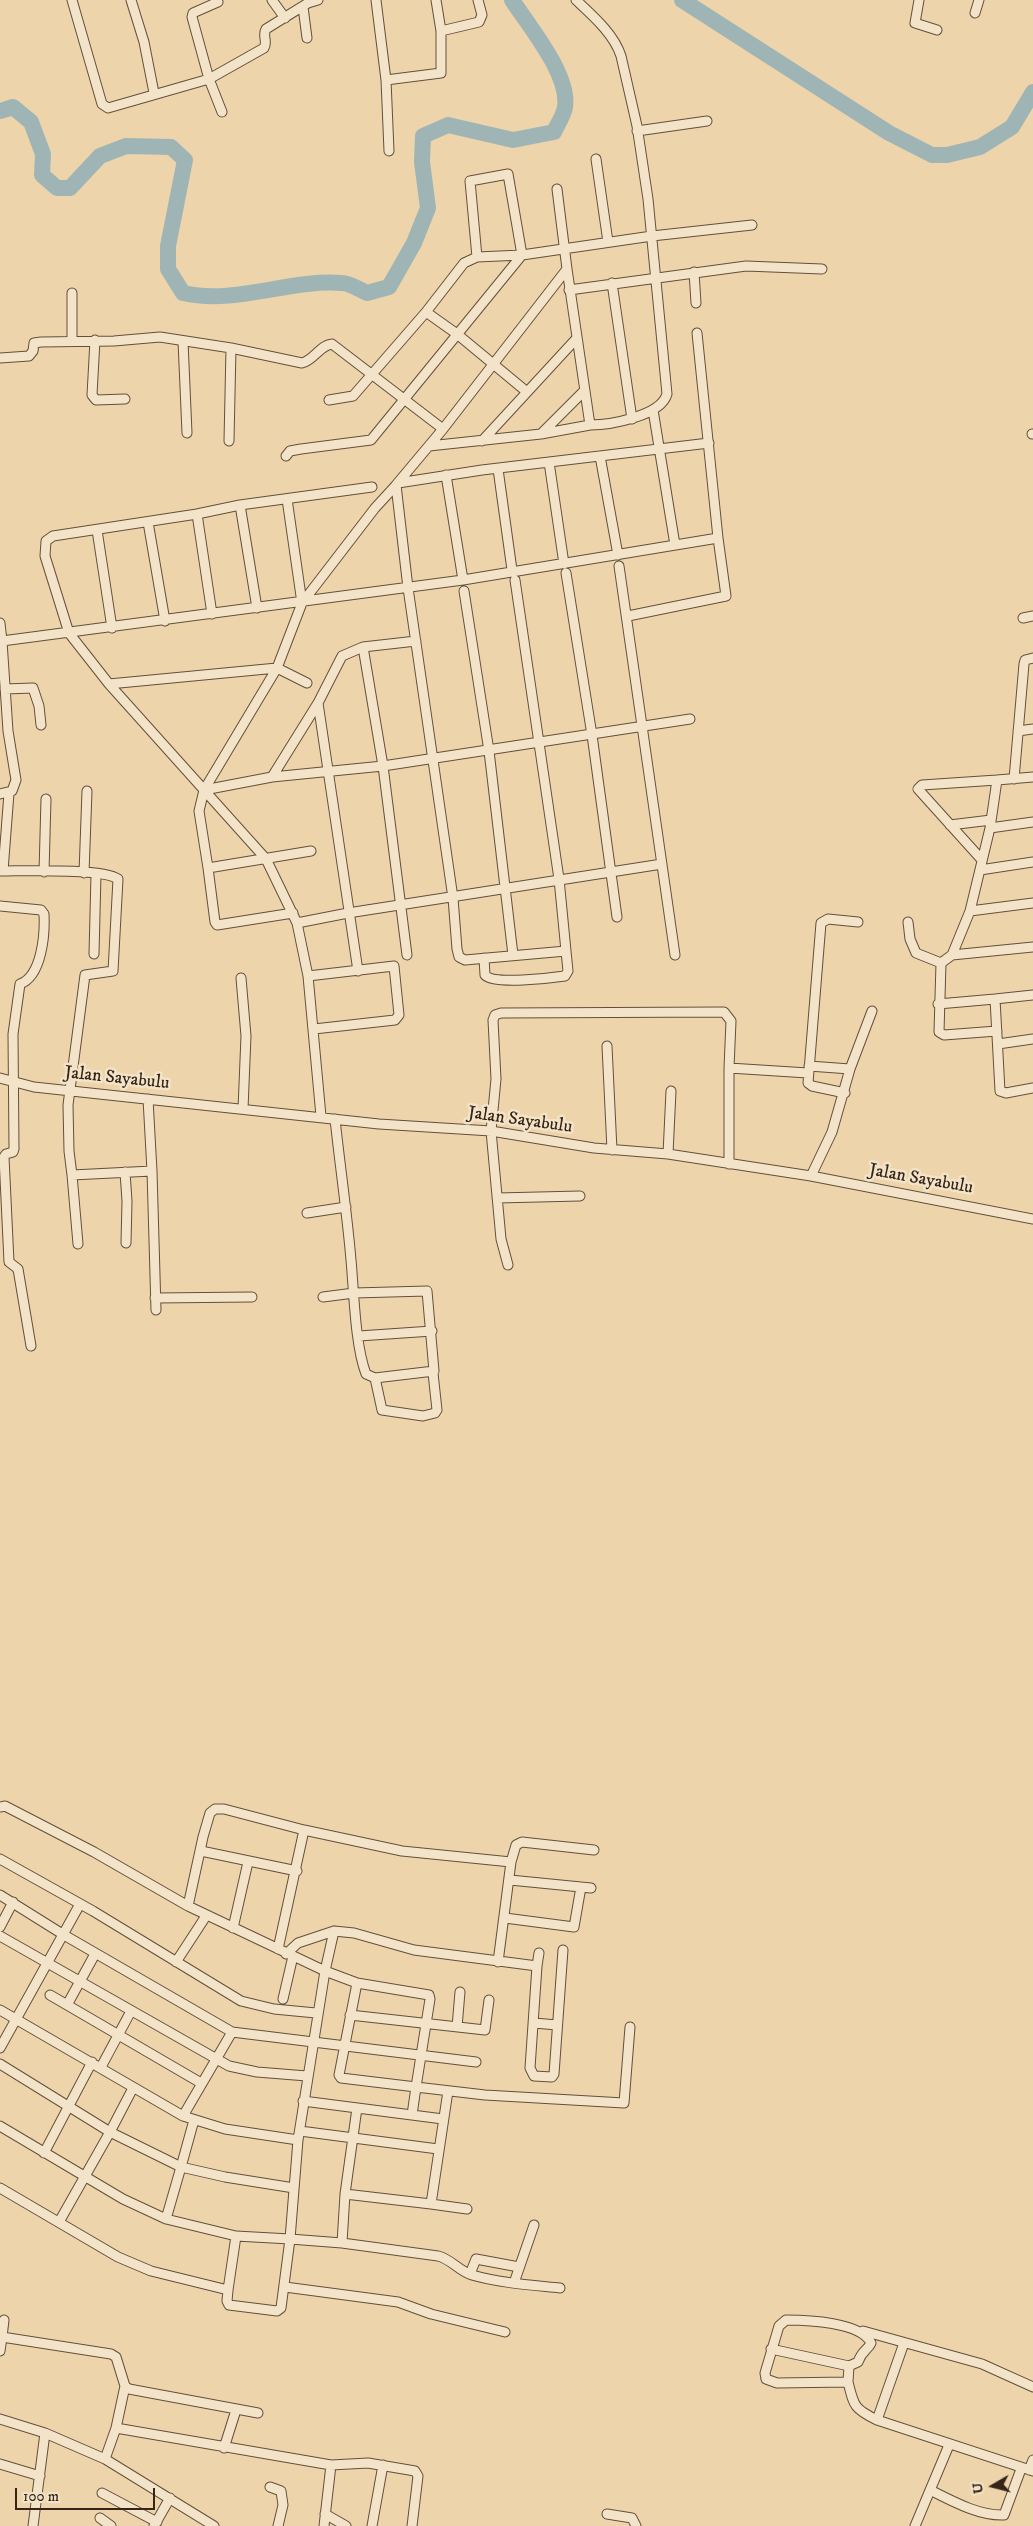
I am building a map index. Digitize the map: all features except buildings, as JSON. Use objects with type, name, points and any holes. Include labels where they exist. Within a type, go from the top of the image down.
[{"type":"street","points":[[72,0],[104,107],[112,107],[154,93],[209,79],[264,48],[265,30],[308,3],[318,0]]},
{"type":"street","points":[[131,0],[144,42],[154,93]]},
{"type":"street","points":[[272,0],[285,18]]},
{"type":"street","points":[[376,0],[386,80],[390,151]]},
{"type":"street","points":[[386,80],[440,73],[441,31],[436,0]]},
{"type":"street","points":[[441,31],[480,22],[482,15],[478,0]]},
{"type":"street","points":[[429,446],[482,442],[541,434],[632,418],[653,410],[664,402],[667,394],[652,236],[638,131],[619,48],[593,16],[576,0]]},
{"type":"street","points":[[919,0],[915,23],[937,30]]},
{"type":"street","points":[[975,13],[979,0]]},
{"type":"street","points":[[218,2],[192,14],[209,79],[222,112]]},
{"type":"street","points":[[302,7],[307,38]]},
{"type":"street","points":[[638,131],[706,121]]},
{"type":"street","points":[[596,159],[608,242]]},
{"type":"street","points":[[286,456],[290,451],[372,440],[522,255],[510,176],[504,173],[470,180],[477,257]]},
{"type":"street","points":[[557,189],[583,392],[590,425]]},
{"type":"street","points":[[328,400],[353,396],[426,312],[464,263],[477,257],[522,255],[652,236],[752,225]]},
{"type":"street","points":[[569,290],[694,272],[761,265],[822,269]]},
{"type":"street","points":[[293,913],[217,924],[199,811],[204,790],[277,668],[302,603],[375,508],[429,446],[567,269]]},
{"type":"street","points":[[694,272],[696,303]]},
{"type":"street","points":[[612,283],[632,418]]},
{"type":"street","points":[[72,293],[72,341]]},
{"type":"street","points":[[426,312],[457,334],[527,392]]},
{"type":"street","points":[[628,616],[726,596],[718,538],[697,332]]},
{"type":"street","points":[[0,358],[29,356],[33,351],[34,343],[160,337],[231,348],[302,363],[308,361],[328,344],[332,344],[372,373],[442,429]]},
{"type":"street","points":[[482,442],[576,339]]},
{"type":"street","points":[[95,340],[92,395],[96,400],[125,399]]},
{"type":"street","points":[[183,342],[187,433]]},
{"type":"street","points":[[229,441],[231,348]]},
{"type":"street","points":[[541,434],[583,392]]},
{"type":"street","points":[[653,410],[675,545]]},
{"type":"street","points":[[398,483],[446,475],[709,443]]},
{"type":"street","points":[[600,456],[618,555]]},
{"type":"street","points":[[549,462],[564,564]]},
{"type":"street","points":[[498,469],[512,570]]},
{"type":"street","points":[[446,475],[463,580]]},
{"type":"street","points":[[398,483],[396,485],[408,588],[434,758],[459,957],[465,960],[566,951]]},
{"type":"street","points":[[321,1116],[308,976],[297,923],[293,913],[266,859],[109,684],[69,633],[45,556],[46,541],[53,536],[198,514],[240,505],[372,487]]},
{"type":"street","points":[[287,499],[302,603]]},
{"type":"street","points":[[240,505],[257,608]]},
{"type":"street","points":[[198,514],[212,614]]},
{"type":"street","points":[[148,522],[165,621]]},
{"type":"street","points":[[97,530],[112,628]]},
{"type":"street","points":[[1,641],[408,588],[718,538]]},
{"type":"street","points":[[619,566],[628,616],[676,955]]},
{"type":"street","points":[[566,573],[592,734],[617,917]]},
{"type":"street","points":[[484,958],[485,975],[492,981],[565,976],[568,970],[559,879],[515,580]]},
{"type":"street","points":[[464,590],[489,751],[514,955]]},
{"type":"street","points":[[0,623],[8,731],[16,780],[15,788],[5,793],[1,871],[96,874],[115,877],[119,882],[114,969],[112,972],[85,975],[70,1091],[68,1131],[78,1244]]},
{"type":"street","points":[[272,778],[318,702],[340,658],[363,647],[416,641]]},
{"type":"street","points":[[363,647],[382,766],[407,955]]},
{"type":"street","points":[[1014,779],[1024,664],[1025,660],[1033,658]]},
{"type":"street","points":[[109,684],[277,668],[307,683]]},
{"type":"street","points":[[5,689],[34,688],[39,706],[41,725]]},
{"type":"street","points":[[1022,690],[1033,688]]},
{"type":"street","points":[[318,702],[358,971]]},
{"type":"street","points":[[204,790],[272,778],[382,766],[489,751],[539,741],[690,719]]},
{"type":"street","points":[[1018,731],[1033,729]]},
{"type":"street","points":[[982,860],[919,793],[918,788],[922,785],[1033,777]]},
{"type":"street","points":[[997,780],[990,824],[970,911],[952,955],[942,964],[938,1004],[939,1032],[944,1035],[997,1031]]},
{"type":"street","points":[[84,873],[88,791]]},
{"type":"street","points":[[44,872],[46,799]]},
{"type":"street","points":[[950,825],[1033,822]]},
{"type":"street","points":[[208,868],[311,851]]},
{"type":"street","points":[[980,870],[1033,862]]},
{"type":"street","points":[[297,923],[348,912],[401,906],[559,879],[611,873],[662,864]]},
{"type":"street","points":[[94,954],[96,874]]},
{"type":"street","points":[[970,911],[1033,904]]},
{"type":"street","points":[[0,906],[41,910],[44,914],[43,946],[34,972],[19,988],[13,1034],[14,1149],[13,1152],[6,1154],[4,1157],[6,1231],[9,1262],[18,1269],[31,1346]]},
{"type":"street","points":[[845,1092],[809,1085],[809,1069],[821,923],[828,919],[858,922]]},
{"type":"street","points":[[908,922],[910,939],[916,953],[942,964]]},
{"type":"street","points":[[952,955],[1033,947]]},
{"type":"street","points":[[308,976],[394,966],[398,1018],[385,1022],[314,1029]]},
{"type":"street","points":[[241,978],[246,1036],[243,1108]]},
{"type":"street","points":[[938,1004],[1033,995]]},
{"type":"street","points":[[996,999],[1000,1091],[1006,1093],[1033,1088]]},
{"type":"street","points":[[811,1176],[832,1132],[850,1070],[872,1011]]},
{"type":"street","points":[[508,1265],[501,1239],[491,1132],[496,1079],[493,1020],[495,1015],[501,1013],[724,1012],[731,1021],[729,1068],[730,1164]]},
{"type":"street","points":[[998,1044],[1033,1039]]},
{"type":"street","points":[[607,1046],[612,1150]]},
{"type":"street","points":[[729,1068],[850,1070]]},
{"type":"street","name":"Jalan Sayabulu","points":[[0,1078],[70,1091],[321,1116],[335,1119],[491,1132],[612,1150],[668,1154],[811,1176],[1033,1219]]},
{"type":"street","points":[[668,1154],[671,1091]]},
{"type":"street","points":[[148,1099],[156,1310]]},
{"type":"street","points":[[335,1119],[359,1336],[366,1374],[375,1378],[433,1373]]},
{"type":"street","points":[[72,1175],[152,1170]]},
{"type":"street","points":[[125,1172],[127,1201],[126,1243]]},
{"type":"street","points":[[497,1198],[580,1196]]},
{"type":"street","points":[[307,1213],[346,1207]]},
{"type":"street","points":[[323,1297],[354,1293],[427,1291],[432,1331],[433,1373],[438,1410],[435,1413],[422,1416],[382,1410],[375,1378]]},
{"type":"street","points":[[155,1298],[252,1297]]},
{"type":"street","points":[[359,1336],[432,1331]]},
{"type":"street","points":[[0,1807],[5,1806],[94,1852],[206,1916],[325,1971],[357,1983],[429,1995],[430,1999],[412,2115]]},
{"type":"street","points":[[188,1906],[203,1837],[210,1813],[215,1809],[402,1851],[512,1862]]},
{"type":"street","points":[[278,1948],[297,1870],[304,1830]]},
{"type":"street","points":[[498,1962],[515,1847],[522,1842],[594,1850]]},
{"type":"street","points":[[201,1851],[248,1862],[297,1870]]},
{"type":"street","points":[[0,1859],[248,2003],[274,2009],[316,2013]]},
{"type":"street","points":[[234,1928],[248,1862]]},
{"type":"street","points":[[510,1880],[591,1888]]},
{"type":"street","points":[[505,1918],[574,1927],[581,1887]]},
{"type":"street","points":[[0,1896],[232,2032],[476,2062]]},
{"type":"street","points":[[0,1927],[13,1902]]},
{"type":"street","points":[[0,2048],[80,1904]]},
{"type":"street","points":[[176,1962],[206,1916]]},
{"type":"street","points":[[236,2236],[228,2290],[227,2301],[229,2305],[276,2311],[281,2308],[285,2287],[299,2135],[316,2013],[334,1931]]},
{"type":"street","points":[[283,1999],[290,1955],[298,1943],[334,1931],[354,1933],[414,1950],[537,1966]]},
{"type":"street","points":[[0,1936],[229,2066],[258,2072],[307,2076]]},
{"type":"street","points":[[539,1953],[530,2068],[531,2073],[540,2077],[552,2077],[554,2074],[563,1950]]},
{"type":"street","points":[[67,2005],[96,1954]]},
{"type":"street","points":[[357,1983],[339,2075],[340,2078],[448,2091],[624,2103],[630,2028]]},
{"type":"street","points":[[457,2026],[460,1992]]},
{"type":"street","points":[[50,1995],[201,2083]]},
{"type":"street","points":[[350,2015],[485,2030],[489,2000]]},
{"type":"street","points":[[0,2010],[102,2067],[133,2088],[182,2116],[194,2120],[225,2129],[352,2138],[438,2149]]},
{"type":"street","points":[[102,2067],[131,2011]]},
{"type":"street","points":[[534,2023],[557,2025]]},
{"type":"street","points":[[182,2116],[232,2032]]},
{"type":"street","points":[[44,2153],[92,2062]]},
{"type":"street","points":[[0,2064],[110,2132],[181,2167],[224,2177],[294,2188]]},
{"type":"street","points":[[59,2222],[133,2088]]},
{"type":"street","points":[[431,2204],[448,2091]]},
{"type":"street","points":[[303,2101],[443,2119]]},
{"type":"street","points":[[342,2243],[352,2138],[357,2108]]},
{"type":"street","points":[[166,2219],[194,2120]]},
{"type":"street","points":[[0,2126],[85,2177],[166,2219],[236,2236],[290,2238],[342,2243],[438,2256],[446,2258],[458,2268],[470,2274],[514,2283],[560,2288]]},
{"type":"street","points":[[0,2188],[97,2245],[151,2270],[228,2290]]},
{"type":"street","points":[[346,2194],[467,2209]]},
{"type":"street","points":[[514,2283],[534,2225]]},
{"type":"street","points":[[470,2274],[476,2259],[519,2267]]},
{"type":"street","points":[[285,2287],[398,2302],[431,2314],[504,2332]]},
{"type":"street","points":[[0,2351],[4,2320]]},
{"type":"street","points":[[848,2382],[786,2383],[766,2379],[765,2373],[771,2349],[779,2326],[784,2320],[851,2326],[904,2343],[982,2364],[1033,2387]]},
{"type":"street","points":[[771,2349],[849,2366],[858,2362],[862,2352],[870,2347],[871,2343],[868,2336],[851,2326]]},
{"type":"street","points":[[2,2337],[111,2354],[116,2357],[125,2386],[116,2428],[105,2459]]},
{"type":"street","points":[[876,2420],[904,2343]]},
{"type":"street","points":[[849,2366],[848,2382],[853,2403],[859,2412],[876,2420],[1028,2470]]},
{"type":"street","points":[[125,2386],[258,2413]]},
{"type":"street","points":[[224,2448],[236,2410]]},
{"type":"street","points":[[0,2420],[45,2433],[105,2459],[214,2526]]},
{"type":"street","points":[[116,2428],[224,2448],[331,2464],[357,2462],[415,2471],[418,2476],[412,2526]]},
{"type":"street","points":[[33,2526],[45,2433]]},
{"type":"street","points":[[915,2526],[949,2445]]},
{"type":"street","points":[[930,2490],[958,2504],[984,2512],[1004,2515],[1033,2460]]},
{"type":"street","points":[[0,2464],[40,2476]]},
{"type":"street","points":[[324,2526],[331,2464]]},
{"type":"street","points":[[372,2526],[383,2465]]},
{"type":"street","points":[[270,2487],[281,2491],[283,2497],[278,2526]]},
{"type":"street","points":[[102,2493],[156,2524],[170,2498]]},
{"type":"street","points":[[325,2514],[346,2526]]},
{"type":"street","points":[[607,2514],[632,2518],[636,2526]]},
{"type":"street","points":[[100,2518],[111,2526]]},
{"type":"waterway","points":[[0,111],[13,107],[31,122],[43,154],[42,175],[57,188],[70,188],[100,156],[126,146],[171,147],[185,160],[168,246],[168,269],[183,293],[223,296],[322,283],[345,283],[367,293],[389,287],[414,243],[428,208],[422,162],[423,136],[448,125],[513,140],[554,132],[560,120],[565,107],[565,94],[561,80],[547,51],[512,0]]},
{"type":"waterway","points":[[682,0],[889,133],[932,155],[947,155],[980,147],[1012,127],[1033,92]]}]
